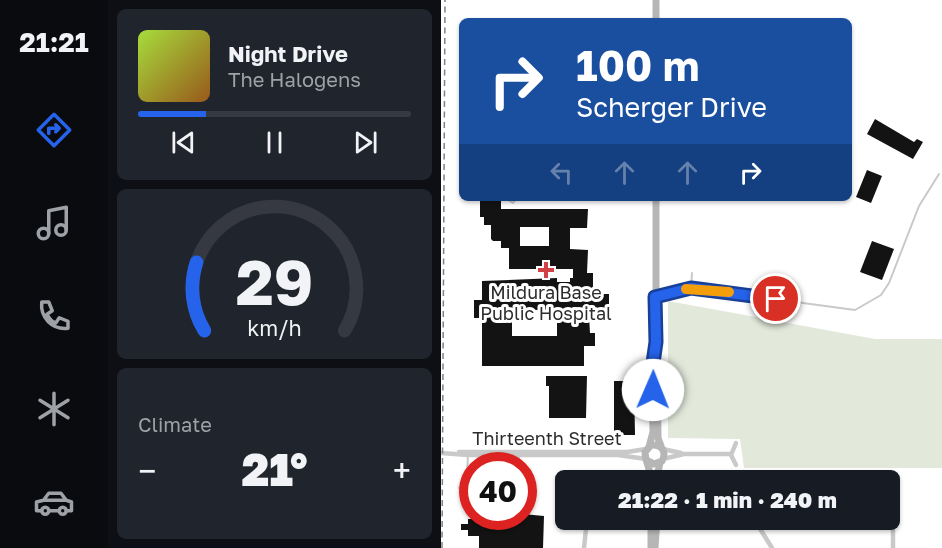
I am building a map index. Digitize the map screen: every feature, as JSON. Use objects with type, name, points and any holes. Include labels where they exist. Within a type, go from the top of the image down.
[{"type":"street","points":[[656,0],[656,18]]},
{"type":"street","points":[[656,201],[658,438],[665,454],[660,470]]},
{"type":"street","points":[[651,470],[647,460],[647,448],[653,432],[653,363],[656,342]]},
{"type":"street","points":[[736,443],[731,454],[736,465]]},
{"type":"street","points":[[647,448],[655,444],[684,454],[731,454]]},
{"type":"street","name":"Thirteenth Street","points":[[537,453],[627,452],[647,448]]},
{"type":"street","name":"Thirteenth Street","points":[[537,453],[618,455],[647,460]]},
{"type":"street","points":[[647,460],[654,464],[684,454]]},
{"type":"street","points":[[584,548],[586,530]]},
{"type":"street","points":[[653,548],[654,530]]},
{"type":"street","points":[[761,530],[772,548]]},
{"type":"street","points":[[893,530],[893,548]]},
{"type":"lane","points":[[655,297],[691,288],[855,310],[881,295],[889,283],[919,207],[939,174]]},
{"type":"lane","points":[[691,288],[692,273]]},
{"type":"shaded area","points":[[668,301],[875,339],[942,339],[942,468],[744,468],[740,439],[668,438]]},
{"type":"building","points":[[875,119],[914,142],[917,139],[923,142],[913,159],[867,134]]},
{"type":"building","points":[[867,170],[882,176],[871,203],[856,197]]},
{"type":"building","points":[[480,201],[501,201],[501,209],[588,209],[587,228],[570,228],[570,249],[588,250],[587,273],[593,273],[593,292],[609,294],[609,310],[602,310],[602,316],[589,316],[590,333],[595,333],[595,346],[584,346],[584,366],[482,366],[482,318],[474,318],[474,300],[482,300],[482,281],[557,278],[557,282],[570,282],[570,278],[573,278],[573,269],[509,269],[509,248],[501,248],[501,241],[491,239],[491,225],[484,225],[484,217],[480,217]],"holes":[[[520,227],[549,227],[549,246],[520,246]],[[512,310],[557,310],[557,336],[512,336]]]},
{"type":"building","points":[[872,241],[894,249],[882,280],[860,272]]},
{"type":"building","points":[[546,376],[587,376],[586,418],[549,418],[549,386],[546,386]]},
{"type":"building","points":[[614,381],[634,381],[635,435],[614,435]]},
{"type":"building","points":[[537,515],[544,516],[543,548],[479,548],[479,536],[468,536],[468,530],[537,530]]},
{"type":"railway","points":[[442,548],[445,0]]},
{"type":"slow traffic","points":[[686,289],[729,292]]},
{"type":"place","name":"Mildura Base Public Hospital","points":[[546,270]]},
{"type":"route","points":[[653,390],[656,342],[655,297],[691,288],[776,299]]}]
